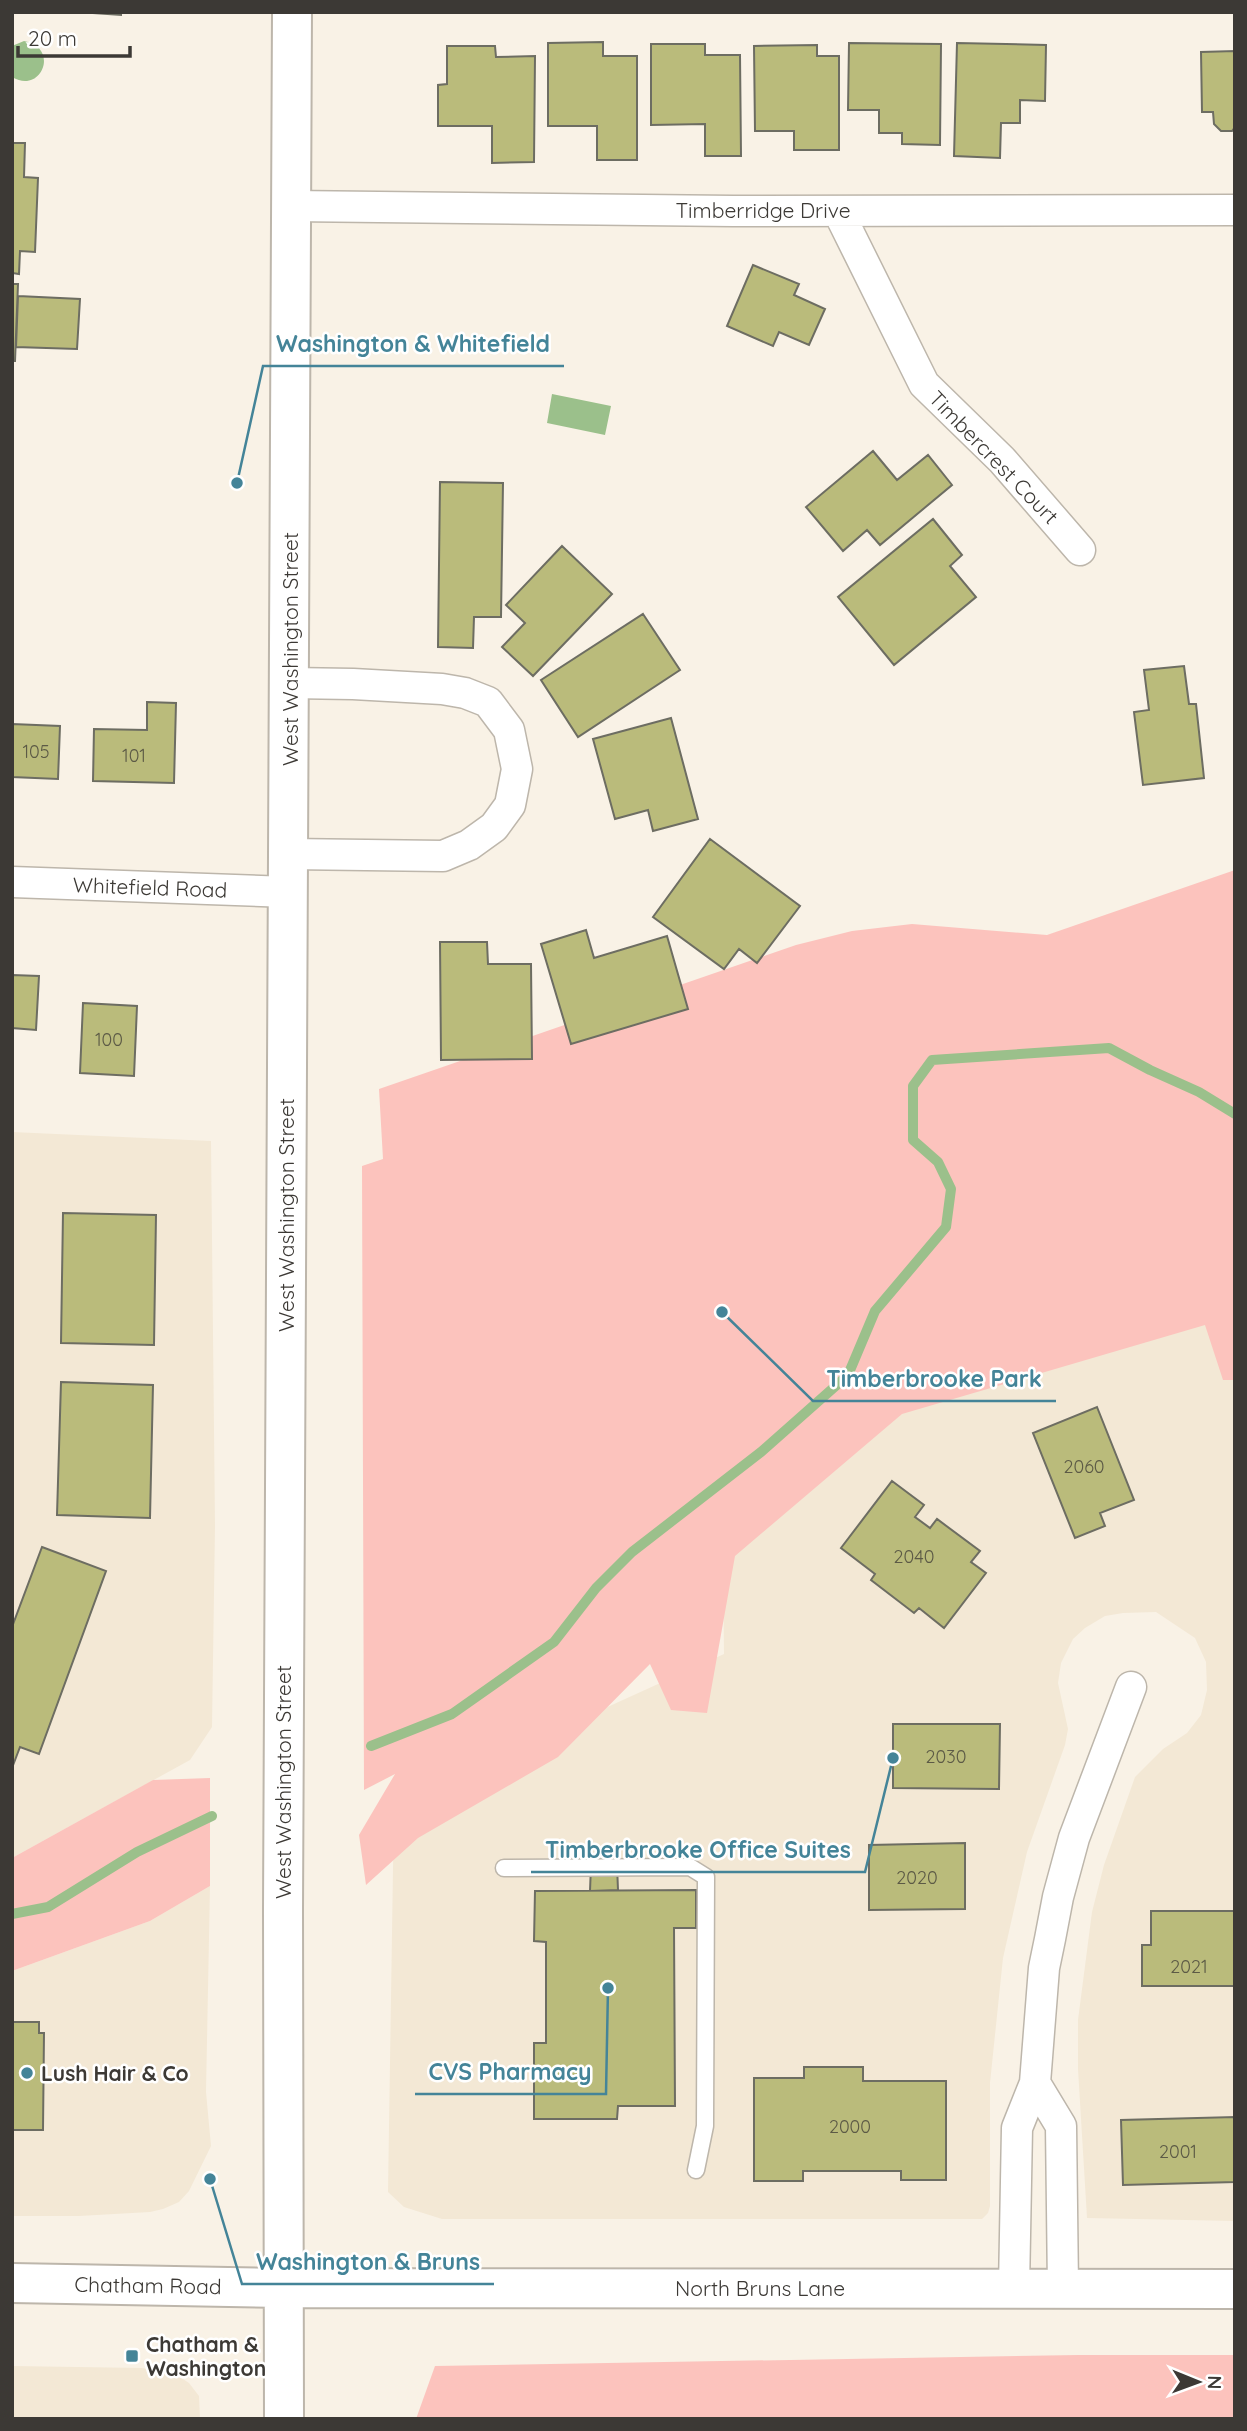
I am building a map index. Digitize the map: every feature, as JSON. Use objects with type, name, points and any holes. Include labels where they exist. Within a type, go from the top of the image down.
[{"type":"street","name":"West Washington Street","points":[[284,2419],[283,1909],[292,12]]},
{"type":"street","name":"Timberridge Drive","points":[[291,206],[838,211],[1235,210]]},
{"type":"street","name":"Timbercrest Court","points":[[838,211],[924,384],[1002,460],[1080,550]]},
{"type":"street","points":[[289,683],[365,685],[465,693],[488,702],[509,730],[517,769],[510,805],[494,827],[469,845],[443,856],[289,854]]},
{"type":"street","name":"Whitefield Road","points":[[12,882],[288,892]]},
{"type":"street","points":[[1014,2288],[1017,2128],[1035,2083],[1044,1968],[1058,1897],[1074,1838],[1131,1687]]},
{"type":"street","points":[[1035,2083],[1061,2126],[1063,2288]]},
{"type":"street","name":"Chatham Road","points":[[12,2284],[284,2288]]},
{"type":"street","name":"North Bruns Lane","points":[[284,2288],[1235,2289]]},
{"type":"lane","points":[[503,1868],[690,1867],[706,1877],[705,2126],[696,2170]]},
{"type":"shaded area","points":[[24,41],[35,45],[42,52],[44,60],[38,75],[32,80],[23,81],[12,77],[12,46]]},
{"type":"shaded area","points":[[552,394],[611,406],[605,435],[547,423]]},
{"type":"shaded area","points":[[1235,870],[1235,1380],[1223,1380],[1205,1325],[902,1414],[735,1556],[707,1713],[671,1710],[650,1664],[558,1757],[418,1838],[366,1885],[359,1835],[395,1774],[364,1790],[362,1166],[383,1159],[379,1089],[796,945],[852,931],[912,924],[1047,935]]},
{"type":"shaded area","points":[[12,1132],[211,1141],[215,1526],[212,1727],[190,1760],[12,1858]]},
{"type":"shaded area","points":[[1235,1295],[1235,2221],[1087,2218],[1078,2069],[1078,2020],[1092,1912],[1104,1865],[1135,1777],[1163,1749],[1187,1733],[1201,1715],[1207,1690],[1206,1662],[1195,1638],[1156,1612],[1105,1616],[1073,1639],[1061,1663],[1058,1683],[1068,1729],[1065,1745],[1027,1852],[1003,1958],[990,2083],[990,2206],[982,2219],[442,2219],[404,2207],[388,2192],[394,1804],[724,1654],[723,1556],[884,1414]]},
{"type":"shaded area","points":[[210,1778],[210,1886],[150,1921],[12,1971],[12,1858],[153,1780]]},
{"type":"shaded area","points":[[210,1886],[206,2092],[211,2146],[189,2191],[179,2202],[150,2212],[12,2216],[12,1971],[150,1921]]},
{"type":"shaded area","points":[[1078,2355],[1235,2355],[1235,2419],[416,2419],[435,2366]]},
{"type":"shaded area","points":[[12,2366],[142,2368],[177,2375],[189,2383],[199,2396],[200,2419],[12,2419]]},
{"type":"building","points":[[78,12],[121,12],[121,15]]},
{"type":"building","points":[[603,42],[603,56],[637,56],[637,160],[597,160],[597,126],[548,126],[548,43]]},
{"type":"building","points":[[849,43],[941,44],[940,145],[902,144],[902,133],[879,133],[879,110],[848,110]]},
{"type":"building","points":[[957,43],[1046,45],[1045,101],[1020,100],[1020,123],[1001,123],[1000,158],[954,156]]},
{"type":"building","points":[[651,44],[705,44],[705,55],[740,55],[741,156],[705,156],[705,124],[651,125]]},
{"type":"building","points":[[817,45],[817,56],[839,56],[839,150],[794,150],[794,131],[755,131],[754,46]]},
{"type":"building","points":[[447,46],[495,46],[496,57],[535,56],[534,162],[492,163],[492,126],[438,126],[438,85],[447,84]]},
{"type":"building","points":[[1235,51],[1235,127],[1232,131],[1221,131],[1214,124],[1213,112],[1202,112],[1201,52]]},
{"type":"building","points":[[12,143],[25,143],[24,177],[38,178],[35,252],[20,251],[19,274],[12,273]]},
{"type":"building","points":[[753,265],[799,284],[794,295],[825,309],[809,345],[779,332],[773,346],[727,326]]},
{"type":"building","points":[[12,284],[18,284],[15,361],[12,361]]},
{"type":"building","points":[[18,296],[80,299],[77,349],[16,347]]},
{"type":"building","points":[[873,451],[897,480],[928,455],[952,485],[880,545],[867,530],[843,551],[806,507]]},
{"type":"building","points":[[440,482],[503,483],[501,617],[474,617],[473,648],[438,647]]},
{"type":"building","points":[[933,519],[962,555],[950,566],[976,597],[894,665],[838,597]]},
{"type":"building","points":[[562,546],[612,594],[533,676],[502,647],[525,623],[506,605]]},
{"type":"building","points":[[643,614],[680,670],[578,737],[541,680]]},
{"type":"building","points":[[1184,666],[1189,704],[1196,704],[1204,778],[1143,785],[1134,712],[1149,710],[1144,670]]},
{"type":"building","points":[[147,702],[176,703],[174,783],[93,781],[94,729],[147,730]]},
{"type":"building","points":[[671,718],[698,819],[653,831],[648,810],[615,819],[593,739]]},
{"type":"building","points":[[12,724],[60,726],[58,779],[12,777]]},
{"type":"building","points":[[710,839],[800,906],[757,963],[739,949],[724,969],[653,917]]},
{"type":"building","points":[[586,930],[594,958],[667,936],[688,1009],[571,1044],[541,944]]},
{"type":"building","points":[[440,942],[487,942],[488,964],[531,964],[532,1059],[441,1060]]},
{"type":"building","points":[[12,975],[39,976],[36,1030],[12,1028]]},
{"type":"building","points":[[83,1003],[137,1006],[134,1076],[80,1073]]},
{"type":"building","points":[[63,1213],[156,1215],[154,1345],[61,1343]]},
{"type":"building","points":[[61,1382],[153,1385],[150,1518],[57,1515]]},
{"type":"building","points":[[1097,1407],[1134,1500],[1100,1513],[1105,1526],[1075,1538],[1033,1433]]},
{"type":"building","points":[[892,1481],[924,1505],[915,1517],[930,1528],[937,1519],[980,1551],[971,1562],[986,1573],[944,1628],[919,1608],[914,1613],[871,1580],[875,1574],[841,1548]]},
{"type":"building","points":[[42,1547],[106,1571],[39,1754],[20,1747],[12,1768],[12,1627]]},
{"type":"building","points":[[893,1724],[1000,1724],[999,1789],[893,1788]]},
{"type":"building","points":[[965,1843],[965,1909],[869,1910],[869,1845]]},
{"type":"building","points":[[591,1865],[617,1865],[618,1890],[590,1891]]},
{"type":"building","points":[[696,1890],[696,1928],[674,1928],[675,2106],[618,2106],[617,2119],[534,2119],[534,2043],[546,2043],[546,1942],[534,1941],[535,1891]]},
{"type":"building","points":[[1151,1911],[1235,1911],[1235,1986],[1142,1986],[1142,1945],[1151,1945]]},
{"type":"building","points":[[12,2022],[39,2022],[39,2033],[44,2033],[43,2130],[12,2130]]},
{"type":"building","points":[[804,2067],[863,2067],[863,2081],[946,2081],[946,2180],[901,2180],[901,2171],[803,2171],[803,2181],[754,2181],[754,2078],[804,2078]]},
{"type":"building","points":[[1235,2117],[1235,2182],[1123,2185],[1121,2120]]},
{"type":"waterway","points":[[371,1746],[452,1714],[554,1642],[596,1588],[632,1552],[761,1452],[848,1375],[875,1311],[946,1227],[951,1189],[938,1162],[913,1140],[913,1086],[932,1060],[1109,1048],[1199,1092],[1235,1114]]},
{"type":"waterway","points":[[12,1914],[48,1907],[137,1852],[212,1816]]},
{"type":"place","name":"Washington & Whitefield","points":[[237,483]]},
{"type":"place","name":"Timberbrooke Park","points":[[722,1312]]},
{"type":"place","name":"Timberbrooke Office Suites","points":[[893,1758]]},
{"type":"place","name":"CVS Pharmacy","points":[[608,1988]]},
{"type":"place","name":"Lush Hair & Co","points":[[27,2073]]},
{"type":"place","name":"Washington & Bruns","points":[[210,2179]]},
{"type":"place","name":"Chatham & Washington","points":[[132,2356]]}]
